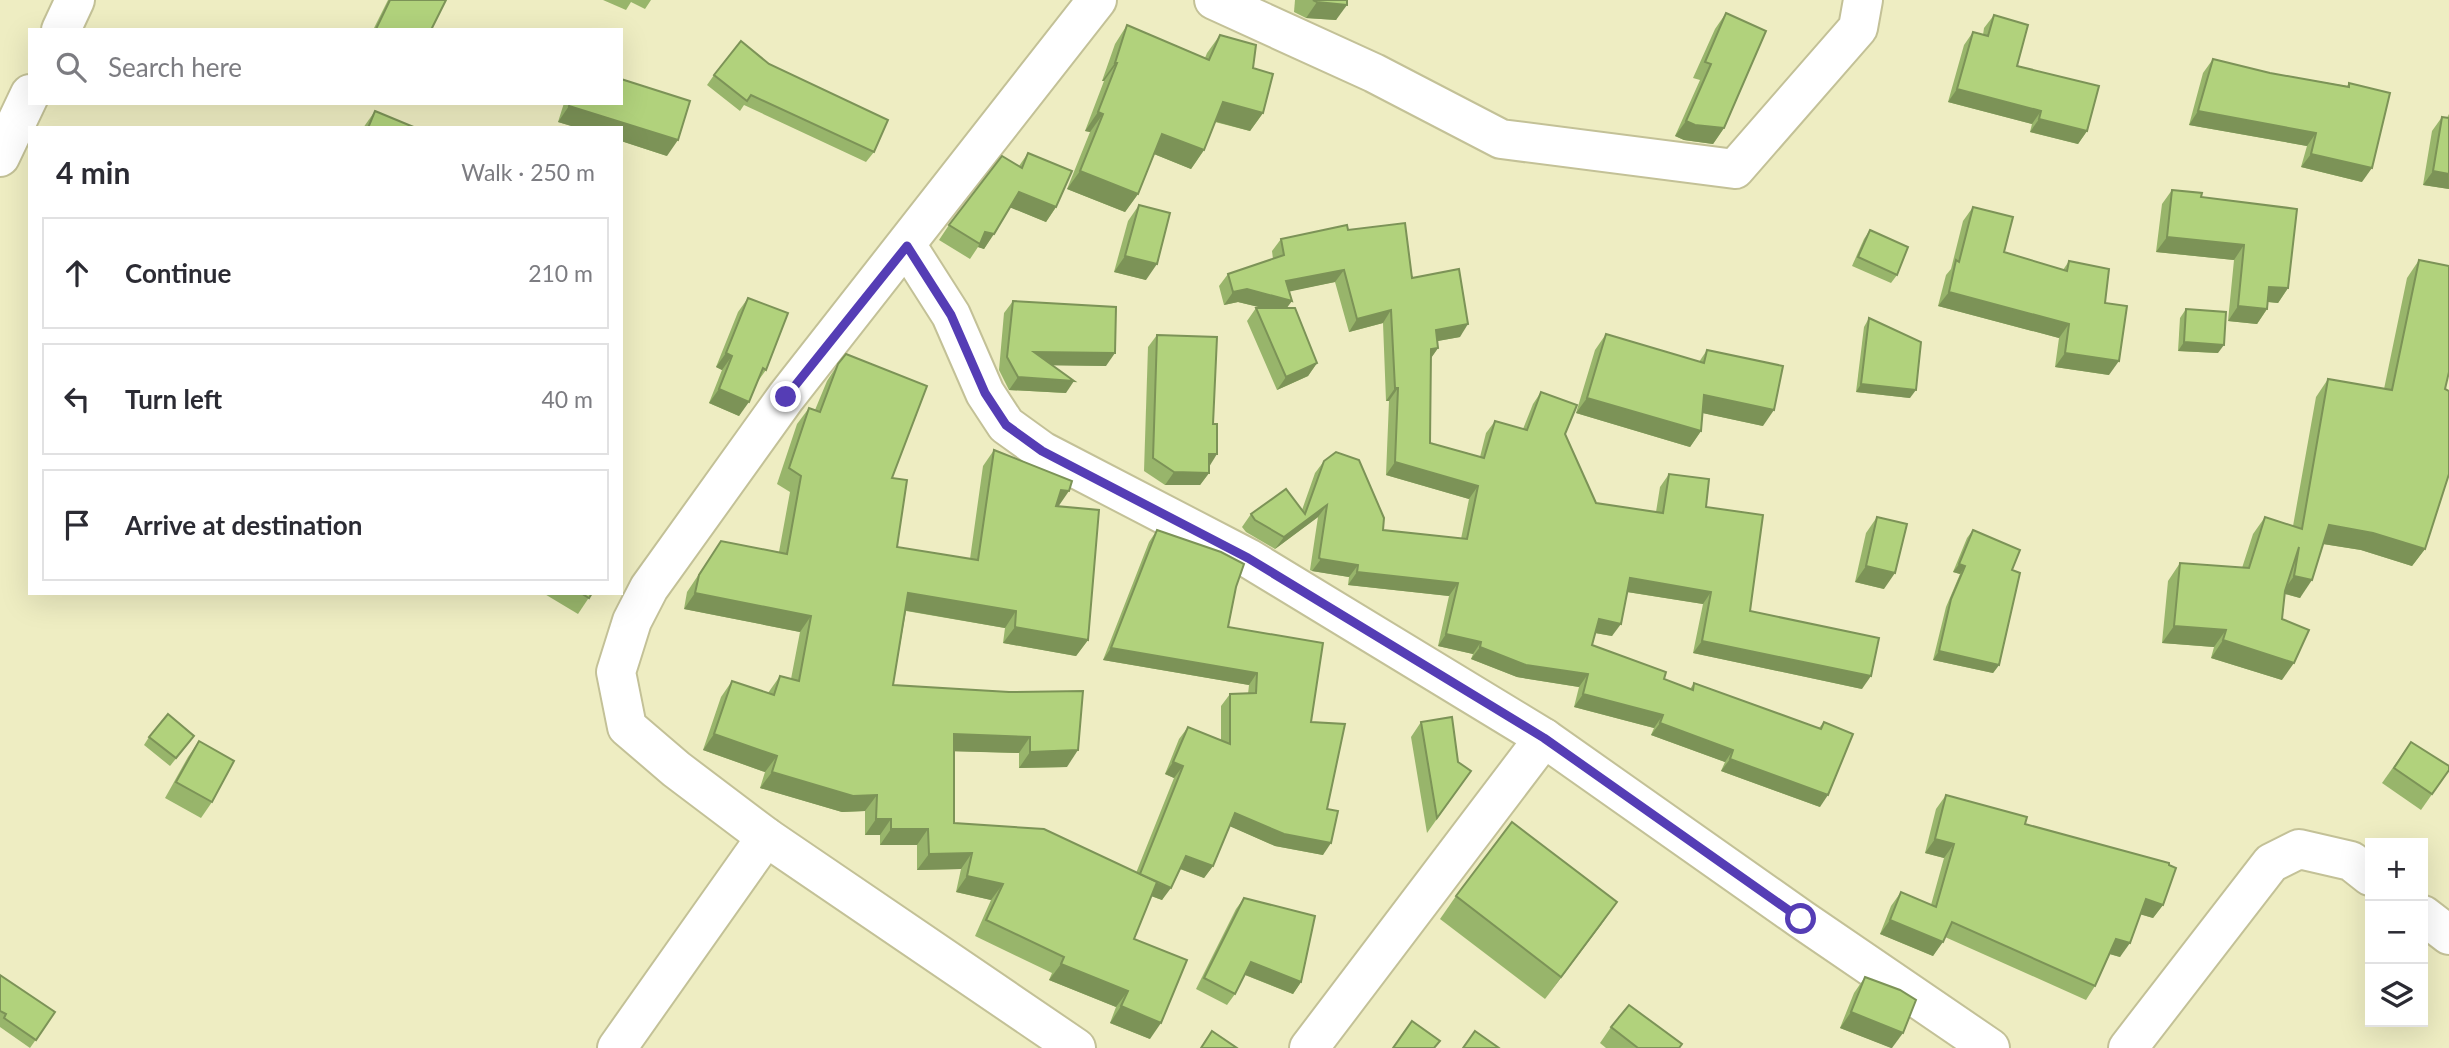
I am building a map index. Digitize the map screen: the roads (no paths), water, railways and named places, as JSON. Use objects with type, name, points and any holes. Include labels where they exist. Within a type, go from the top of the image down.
[{"type":"street","points":[[62,28],[75,0]]},
{"type":"street","points":[[1076,1048],[766,837],[676,769],[627,727],[616,672],[632,621],[649,588],[786,397],[907,246],[1097,0]]},
{"type":"street","points":[[1214,0],[1374,73],[1501,139],[1735,169],[1858,28],[1863,0]]},
{"type":"street","points":[[0,157],[28,98]]},
{"type":"street","points":[[907,246],[951,315],[985,393],[1006,425],[1042,451],[1248,558],[1544,738],[1990,1048]]},
{"type":"street","points":[[1309,1048],[1544,738]]},
{"type":"street","points":[[617,1048],[766,837]]},
{"type":"street","points":[[2128,1048],[2271,863],[2299,849],[2351,861],[2365,872]]},
{"type":"street","points":[[2428,919],[2449,935]]}]
